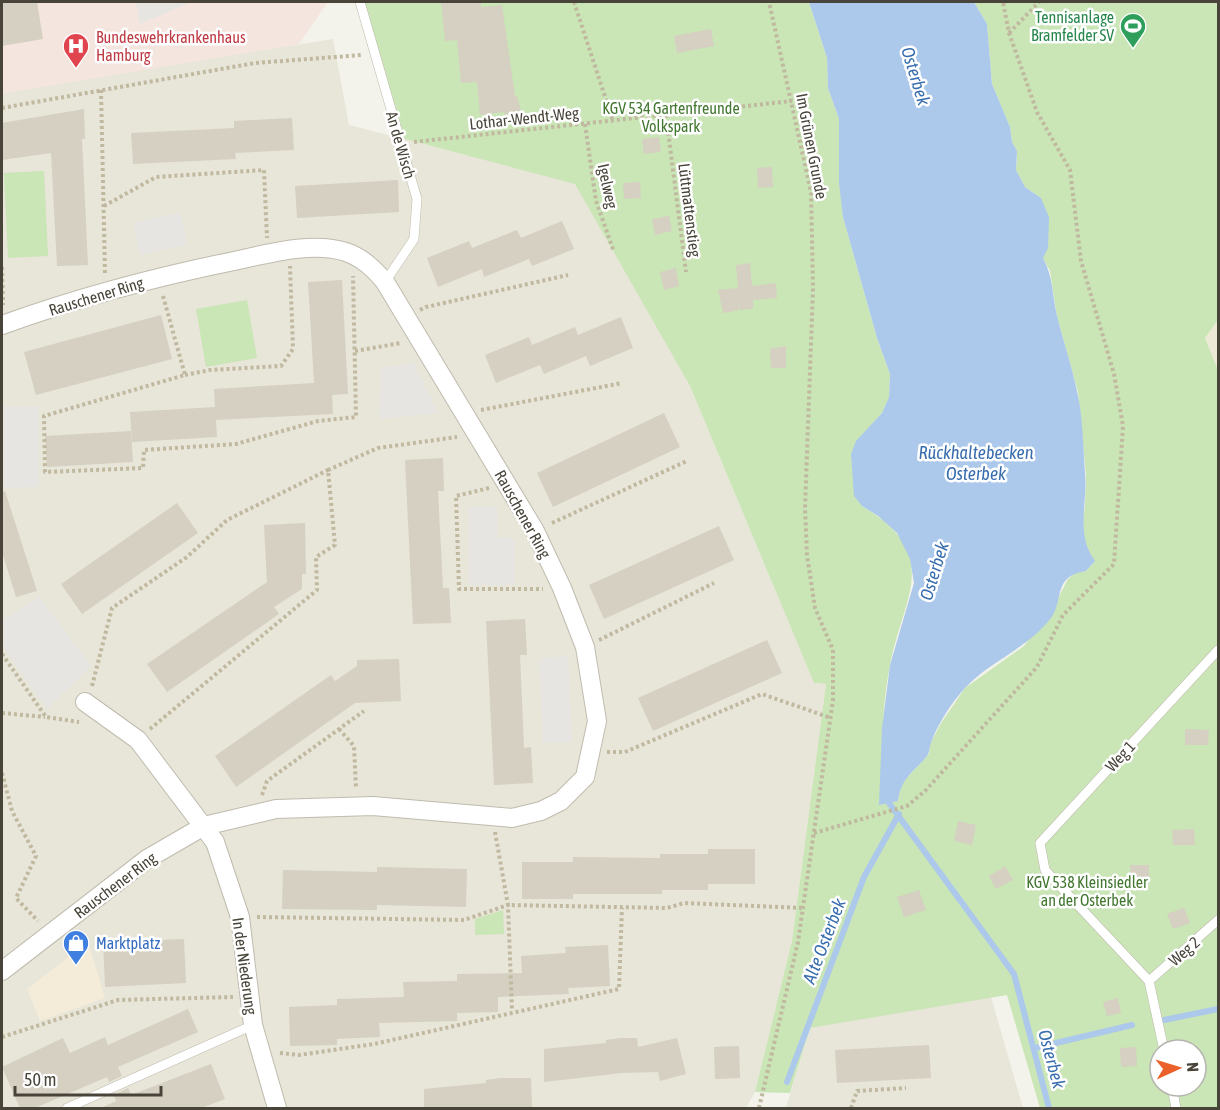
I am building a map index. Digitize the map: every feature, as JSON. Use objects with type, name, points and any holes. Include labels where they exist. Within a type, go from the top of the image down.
[{"type":"street","name":"Rauschener Ring","points":[[2,971],[147,859],[204,826],[276,809],[357,806],[512,818],[541,811],[561,801],[585,777],[597,721],[585,647],[562,588],[535,531],[385,282],[369,264],[352,255],[321,249],[268,254],[105,292],[3,325]]},
{"type":"street","points":[[85,702],[138,740],[204,826]]},
{"type":"street","name":"In der Niederung","points":[[204,826],[215,842],[240,917],[253,1025],[277,1108]]},
{"type":"lane","name":"An de Wisch","points":[[360,2],[417,199],[414,239],[385,282]]},
{"type":"lane","name":"Weg 1","points":[[1149,981],[1045,870],[1040,843],[1218,650]]},
{"type":"lane","name":"Weg 2","points":[[1149,981],[1218,920]]},
{"type":"lane","points":[[1149,981],[1161,1038]]},
{"type":"lane","points":[[67,1108],[253,1025]]},
{"type":"path","points":[[574,2],[613,121]]},
{"type":"path","name":"Im Grünen Grunde","points":[[759,1108],[798,942],[831,718],[833,650],[815,608],[807,555],[805,508],[813,288],[811,192],[769,2]]},
{"type":"path","points":[[814,833],[907,806],[925,791],[1005,705],[1037,666],[1063,615],[1114,564],[1124,426],[1114,374],[1081,261],[1070,170],[1037,112],[1009,33],[1003,2]]},
{"type":"path","points":[[1009,33],[1039,2]]},
{"type":"path","points":[[2,108],[255,63],[375,54]]},
{"type":"path","points":[[101,90],[105,292]]},
{"type":"path","name":"Lothar-Wendt-Weg","points":[[401,143],[792,101]]},
{"type":"path","name":"Lüttmattenstieg","points":[[666,115],[686,272]]},
{"type":"path","name":"Igelweg","points":[[585,124],[596,201],[614,252]]},
{"type":"path","points":[[104,206],[156,177],[264,170],[268,254]]},
{"type":"path","points":[[289,251],[293,349],[281,366],[210,370],[185,375],[44,416],[45,472],[143,468],[144,450],[236,444],[318,421],[356,417],[352,255]]},
{"type":"path","points":[[2,267],[3,325]]},
{"type":"path","points":[[407,319],[426,307],[568,275]]},
{"type":"path","points":[[158,278],[185,375]]},
{"type":"path","points":[[355,351],[420,340]]},
{"type":"path","points":[[465,413],[622,383]]},
{"type":"path","points":[[85,702],[97,672],[112,609],[187,556],[227,520],[378,448],[478,434]]},
{"type":"path","points":[[535,531],[687,461]]},
{"type":"path","points":[[138,740],[317,590],[316,557],[335,545],[328,470]]},
{"type":"path","points":[[507,484],[456,496],[459,590],[562,588]]},
{"type":"path","points":[[585,647],[714,583]]},
{"type":"path","points":[[2,654],[46,717]]},
{"type":"path","points":[[592,752],[625,752],[762,694],[831,718]]},
{"type":"path","points":[[255,814],[267,781],[364,711]]},
{"type":"path","points":[[2,713],[90,724]]},
{"type":"path","points":[[339,729],[354,746],[357,806]]},
{"type":"path","points":[[2,774],[12,811],[36,856],[16,898],[50,934]]},
{"type":"path","points":[[492,817],[508,905],[512,1011]]},
{"type":"path","points":[[240,917],[464,921],[508,905],[667,908],[684,903],[803,908]]},
{"type":"path","points":[[259,1050],[298,1055],[374,1044],[472,1023],[512,1011],[619,989],[621,908]]},
{"type":"path","points":[[2,1037],[118,1000],[249,997]]},
{"type":"path","points":[[851,1108],[856,1091],[906,1088]]},
{"type":"shaded area","name":"Bundeswehrkrankenhaus Hamburg","points":[[2,2],[328,2],[299,44],[2,94]]},
{"type":"shaded area","points":[[136,2],[191,2],[140,24]]},
{"type":"shaded area","points":[[333,39],[349,125],[575,183],[690,386],[814,683],[826,684],[792,941],[755,1092],[746,1108],[2,1108],[2,91]]},
{"type":"shaded area","points":[[180,212],[187,245],[140,255],[133,223]]},
{"type":"shaded area","points":[[1218,320],[1218,370],[1205,338]]},
{"type":"shaded area","points":[[414,363],[438,413],[379,419],[381,368]]},
{"type":"shaded area","points":[[38,406],[39,487],[2,488],[2,407]]},
{"type":"shaded area","points":[[468,507],[497,507],[498,538],[515,538],[515,585],[469,585]]},
{"type":"shaded area","points":[[39,597],[91,666],[47,709],[2,645],[2,620]]},
{"type":"shaded area","points":[[568,656],[572,742],[543,743],[539,658]]},
{"type":"shaded area","name":"Marktplatz","points":[[88,942],[105,998],[40,1021],[27,989]]},
{"type":"shaded area","points":[[991,997],[1023,1108],[786,1108],[810,1028]]},
{"type":"green space","points":[[364,2],[809,2],[827,58],[828,88],[839,119],[843,217],[877,338],[890,374],[889,397],[882,413],[857,441],[862,506],[887,524],[903,542],[910,560],[912,578],[890,665],[883,725],[886,752],[898,801],[900,785],[929,754],[930,744],[941,723],[965,688],[1024,646],[1056,602],[1068,579],[1076,572],[1086,571],[1094,562],[1089,554],[1081,528],[1085,507],[1086,475],[1078,392],[1057,317],[1050,271],[1043,258],[1041,198],[1025,187],[1016,170],[1017,151],[1012,142],[1010,127],[992,84],[987,24],[974,2],[1218,2],[1218,320],[1205,338],[1218,370],[1218,1108],[1040,1108],[1007,995],[810,1028],[790,1093],[755,1092],[792,941],[826,684],[814,683],[690,386],[575,184],[405,139]]},
{"type":"green space","points":[[44,171],[48,256],[8,258],[4,173]]},
{"type":"green space","points":[[247,300],[257,358],[206,367],[196,309]]},
{"type":"green space","points":[[503,910],[504,934],[475,935],[475,919]]},
{"type":"water","name":"Rückhaltebecken Osterbek","points":[[809,2],[974,2],[987,24],[992,84],[1010,127],[1012,142],[1017,151],[1016,170],[1025,187],[1041,198],[1049,217],[1048,248],[1043,258],[1049,273],[1056,312],[1079,401],[1085,485],[1085,540],[1095,561],[1086,571],[1075,574],[1063,584],[1055,611],[1041,629],[965,688],[941,721],[930,745],[929,753],[905,781],[898,801],[879,805],[882,728],[890,665],[914,583],[910,559],[897,533],[878,516],[862,506],[854,496],[851,454],[856,441],[882,413],[889,397],[890,374],[877,338],[843,217],[839,183],[839,119],[828,88],[827,58]]},
{"type":"building","points":[[2,2],[37,2],[43,39],[2,46]]},
{"type":"building","points":[[441,2],[481,2],[481,7],[502,5],[515,96],[517,96],[521,111],[505,115],[504,112],[480,115],[477,82],[461,83],[457,40],[445,41]]},
{"type":"building","points":[[711,29],[714,46],[677,53],[674,36]]},
{"type":"building","points":[[84,109],[85,139],[82,139],[88,265],[57,266],[51,153],[2,160],[2,123]]},
{"type":"building","points":[[292,118],[294,150],[235,153],[236,159],[133,164],[131,133],[234,128],[234,121]]},
{"type":"building","points":[[659,137],[661,152],[644,154],[642,139]]},
{"type":"building","points":[[772,167],[773,187],[758,188],[757,168]]},
{"type":"building","points":[[398,180],[399,212],[297,218],[295,186]]},
{"type":"building","points":[[640,182],[641,198],[624,199],[623,183]]},
{"type":"building","points":[[669,216],[672,231],[655,235],[652,219]]},
{"type":"building","points":[[562,221],[574,249],[532,266],[529,259],[484,277],[482,269],[438,287],[427,258],[469,241],[472,248],[517,230],[521,238]]},
{"type":"building","points":[[750,263],[752,286],[776,283],[777,298],[753,300],[753,309],[740,310],[738,302],[739,310],[723,313],[718,290],[738,288],[736,265]]},
{"type":"building","points":[[676,268],[679,286],[664,290],[660,272]]},
{"type":"building","points":[[342,280],[348,394],[332,395],[333,414],[216,420],[217,437],[132,442],[130,412],[215,407],[214,389],[314,383],[308,282]]},
{"type":"building","points":[[161,315],[172,359],[36,395],[24,352]]},
{"type":"building","points":[[621,317],[633,348],[590,366],[586,356],[544,374],[540,365],[496,383],[485,355],[529,337],[532,345],[575,327],[578,335]]},
{"type":"building","points":[[786,346],[786,368],[771,368],[770,349]]},
{"type":"building","points":[[664,413],[680,447],[553,507],[537,473]]},
{"type":"building","points":[[131,431],[133,462],[47,467],[45,436]]},
{"type":"building","points":[[443,458],[444,491],[438,491],[443,588],[449,588],[451,623],[413,624],[405,460]]},
{"type":"building","points":[[5,491],[37,591],[16,597],[2,552],[2,492]]},
{"type":"building","points":[[177,503],[198,533],[82,614],[61,584]]},
{"type":"building","points":[[305,523],[306,574],[302,574],[302,589],[274,607],[279,614],[167,692],[147,664],[267,582],[264,525]]},
{"type":"building","points":[[719,526],[734,560],[604,619],[589,585]]},
{"type":"building","points":[[525,619],[527,655],[520,655],[524,748],[531,747],[533,783],[494,785],[486,621]]},
{"type":"building","points":[[767,640],[782,673],[653,731],[638,698]]},
{"type":"building","points":[[399,659],[401,701],[355,703],[236,787],[215,756],[331,675],[335,681],[357,666],[357,660]]},
{"type":"building","points":[[1185,729],[1209,730],[1208,745],[1185,745]]},
{"type":"building","points":[[958,821],[976,825],[972,845],[954,841]]},
{"type":"building","points":[[1194,829],[1195,845],[1173,845],[1172,830]]},
{"type":"building","points":[[708,849],[755,849],[755,884],[708,884],[708,890],[662,890],[662,894],[573,894],[573,899],[522,899],[522,862],[573,862],[573,857],[660,858],[660,854],[708,854]]},
{"type":"building","points":[[1130,865],[1149,865],[1149,882],[1130,882]]},
{"type":"building","points":[[1005,866],[1013,880],[996,889],[989,876]]},
{"type":"building","points":[[377,867],[467,869],[466,907],[377,905],[377,910],[282,909],[283,870],[377,872]]},
{"type":"building","points":[[919,890],[926,910],[904,917],[897,897]]},
{"type":"building","points":[[1184,908],[1190,923],[1173,929],[1167,914]]},
{"type":"building","points":[[184,939],[186,983],[105,987],[103,942]]},
{"type":"building","points":[[608,945],[610,986],[568,988],[569,994],[498,997],[498,1012],[457,1013],[457,1021],[379,1023],[380,1037],[337,1039],[337,1045],[290,1046],[289,1007],[337,1005],[337,999],[404,997],[403,982],[457,981],[457,974],[522,973],[521,956],[566,953],[565,947]]},
{"type":"building","points":[[1118,998],[1121,1013],[1107,1016],[1103,1002]]},
{"type":"building","points":[[188,1009],[198,1032],[118,1067],[122,1076],[109,1082],[107,1077],[35,1108],[20,1108],[2,1067],[63,1038],[70,1053],[105,1037],[108,1045]]},
{"type":"building","points":[[637,1038],[638,1047],[677,1038],[686,1074],[660,1081],[658,1072],[622,1073],[544,1082],[544,1049],[606,1043],[606,1040]]},
{"type":"building","points":[[929,1045],[931,1078],[837,1083],[835,1050]]},
{"type":"building","points":[[739,1046],[740,1078],[715,1079],[714,1047]]},
{"type":"building","points":[[1136,1047],[1137,1066],[1121,1067],[1120,1048]]},
{"type":"building","points":[[211,1064],[225,1099],[201,1108],[101,1108],[116,1101],[114,1095],[128,1088],[131,1095]]},
{"type":"building","points":[[531,1078],[532,1108],[424,1108],[424,1089],[486,1083],[486,1080]]},
{"type":"waterway","name":"Osterbek","points":[[890,797],[889,803],[1014,974],[1049,1108]]},
{"type":"waterway","name":"Alte Osterbek","points":[[787,1082],[864,877],[899,814]]},
{"type":"waterway","points":[[1164,1020],[1218,1009]]},
{"type":"waterway","points":[[1035,1048],[1132,1025]]},
{"type":"place","name":"Tennisanlage Bramfelder SV","points":[[1133,49]]},
{"type":"place","name":"Bundeswehrkrankenhaus Hamburg","points":[[76,69]]},
{"type":"place","name":"Marktplatz","points":[[76,966]]},
{"type":"park label","name":"KGV 534 Gartenfreunde Volkspark","points":[[671,117]]},
{"type":"park label","name":"KGV 538 Kleinsiedler an der Osterbek","points":[[1087,891]]}]
